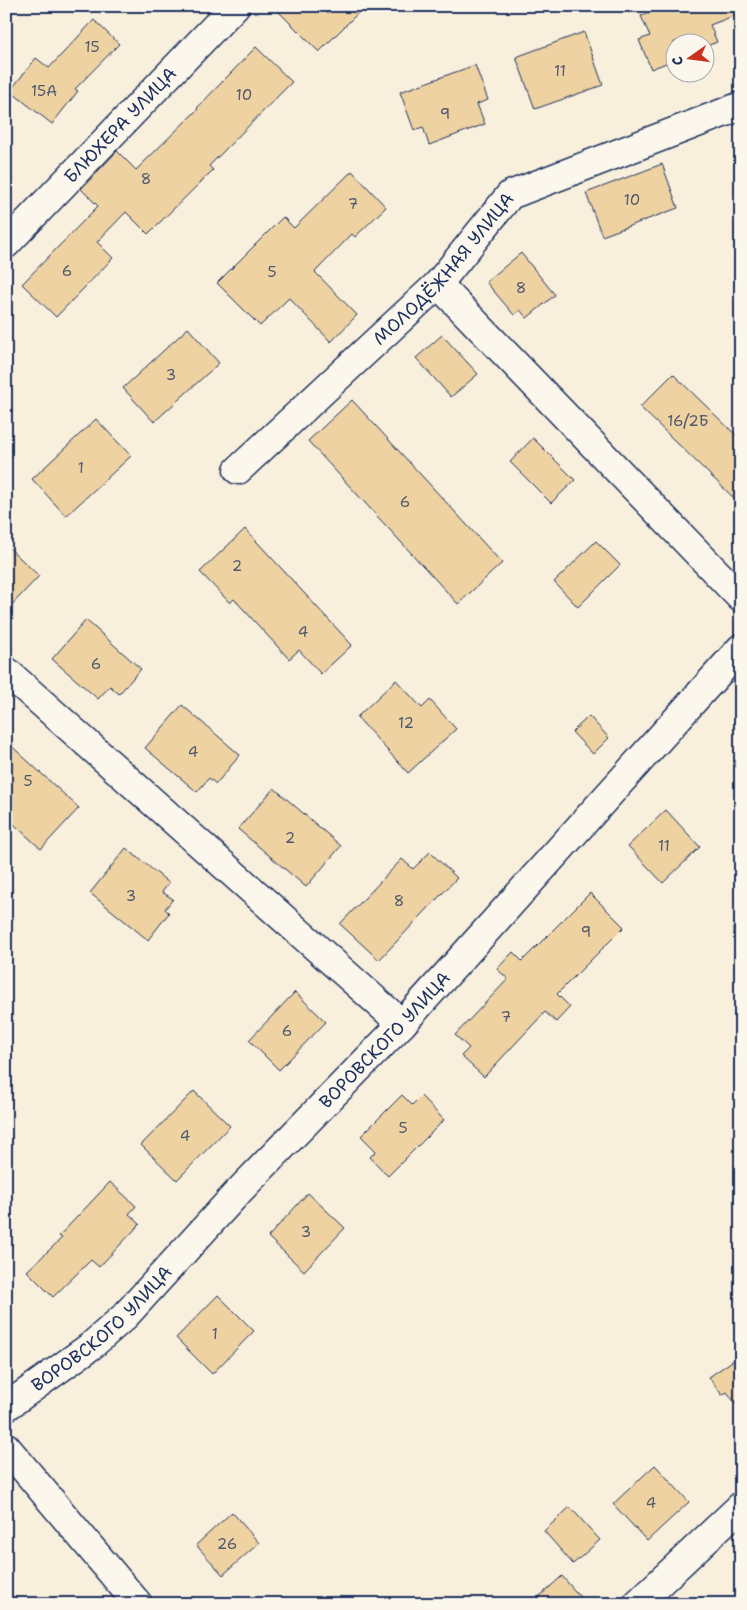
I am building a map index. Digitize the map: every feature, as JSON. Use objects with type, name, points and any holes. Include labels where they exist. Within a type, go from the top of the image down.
[{"type":"street","name":"БЛЮХЕРА УЛИЦА","points":[[6,244],[234,6]]},
{"type":"street","name":"МОЛОДЁЖНАЯ УЛИЦА","points":[[238,470],[438,284],[510,195],[741,106]]},
{"type":"street","points":[[438,284],[741,598]]},
{"type":"street","name":"ВОРОВСКОГО УЛИЦА","points":[[6,1407],[91,1346],[125,1316],[239,1191],[402,1024],[741,648]]},
{"type":"street","points":[[6,671],[402,1024]]},
{"type":"street","points":[[6,1447],[138,1604]]},
{"type":"street","points":[[637,1604],[741,1506]]},
{"type":"building","points":[[273,6],[365,6],[319,52]]},
{"type":"building","points":[[664,6],[741,6],[741,13],[710,25],[713,32],[664,32],[664,64],[651,69],[639,40],[650,36],[641,16]]},
{"type":"building","points":[[94,20],[119,44],[75,89],[78,91],[52,124],[10,91],[36,58],[49,68]]},
{"type":"building","points":[[584,32],[603,85],[535,109],[516,57]]},
{"type":"building","points":[[256,47],[292,82],[209,166],[213,170],[148,234],[126,212],[97,242],[113,258],[56,317],[22,284],[98,206],[81,189],[117,151],[136,170],[198,109]]},
{"type":"building","points":[[475,65],[488,100],[477,104],[485,124],[429,145],[423,127],[414,130],[400,92]]},
{"type":"building","points":[[662,164],[678,208],[602,236],[586,193]]},
{"type":"building","points":[[352,171],[386,207],[355,237],[352,234],[315,272],[357,315],[331,342],[289,298],[260,326],[217,283],[283,217],[294,228]]},
{"type":"building","points":[[521,253],[555,295],[527,318],[520,310],[514,315],[486,282]]},
{"type":"building","points":[[188,328],[219,363],[154,422],[123,388]]},
{"type":"building","points":[[442,335],[478,374],[451,397],[416,358]]},
{"type":"building","points":[[673,374],[741,440],[741,505],[640,407]]},
{"type":"building","points":[[352,400],[502,563],[458,604],[308,441]]},
{"type":"building","points":[[96,419],[131,456],[66,516],[32,479]]},
{"type":"building","points":[[533,438],[575,480],[551,503],[510,462]]},
{"type":"building","points":[[245,529],[352,645],[321,674],[299,650],[289,659],[234,599],[230,603],[200,572]]},
{"type":"building","points":[[596,541],[620,565],[578,607],[554,582]]},
{"type":"building","points":[[6,545],[39,576],[6,611]]},
{"type":"building","points":[[86,620],[141,669],[119,694],[110,686],[98,699],[52,659]]},
{"type":"building","points":[[396,680],[422,708],[430,700],[456,729],[408,773],[357,717]]},
{"type":"building","points":[[182,705],[240,755],[216,784],[209,778],[197,792],[145,748]]},
{"type":"building","points":[[589,716],[609,738],[593,754],[572,732]]},
{"type":"building","points":[[6,741],[79,808],[41,849],[6,817]]},
{"type":"building","points":[[274,788],[341,846],[306,887],[238,829]]},
{"type":"building","points":[[666,810],[700,847],[663,883],[628,846]]},
{"type":"building","points":[[126,848],[169,883],[162,892],[173,899],[165,909],[169,913],[148,940],[90,893]]},
{"type":"building","points":[[430,852],[457,878],[379,960],[340,924],[402,859],[413,869]]},
{"type":"building","points":[[590,893],[624,927],[557,994],[570,1007],[556,1022],[545,1012],[484,1077],[461,1056],[469,1048],[455,1035],[508,979],[497,969],[513,952],[522,961]]},
{"type":"building","points":[[295,992],[326,1022],[279,1070],[249,1040]]},
{"type":"building","points":[[194,1091],[230,1126],[177,1180],[141,1145]]},
{"type":"building","points":[[402,1095],[412,1105],[421,1096],[444,1120],[388,1176],[370,1157],[376,1151],[361,1136]]},
{"type":"building","points":[[110,1182],[136,1206],[129,1214],[140,1224],[99,1267],[91,1260],[53,1297],[27,1271],[62,1238],[59,1236]]},
{"type":"building","points":[[308,1193],[345,1228],[304,1271],[268,1237]]},
{"type":"building","points":[[218,1295],[254,1331],[212,1374],[176,1338]]},
{"type":"building","points":[[741,1355],[741,1411],[727,1392],[722,1395],[709,1377]]},
{"type":"building","points":[[655,1465],[689,1502],[647,1541],[613,1504]]},
{"type":"building","points":[[570,1507],[600,1540],[573,1564],[544,1531]]},
{"type":"building","points":[[232,1512],[259,1543],[223,1575],[196,1545]]},
{"type":"building","points":[[562,1576],[586,1604],[531,1604]]}]
